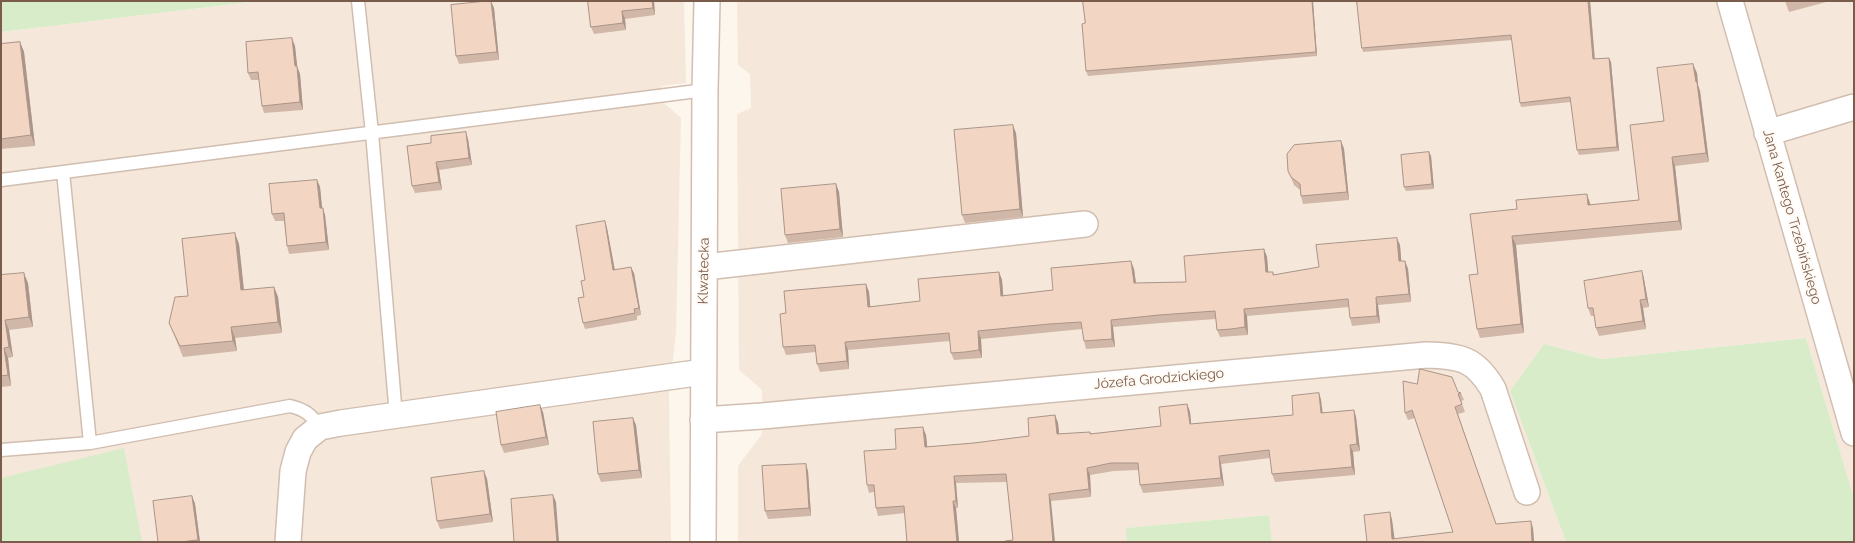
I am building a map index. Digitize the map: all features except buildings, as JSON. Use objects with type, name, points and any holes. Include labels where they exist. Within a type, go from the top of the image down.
[{"type":"street","name":"Klwatecka","points":[[702,542],[707,1]]},
{"type":"street","name":"Jana Kantego Trzebińskiego","points":[[1730,1],[1854,433]]},
{"type":"street","points":[[1767,133],[1854,107]]},
{"type":"street","points":[[705,267],[1085,224]]},
{"type":"street","name":"Józefa Grodzickiego","points":[[703,420],[772,416],[1426,354],[1450,356],[1470,362],[1485,374],[1493,389],[1527,492]]},
{"type":"street","points":[[288,542],[293,471],[298,452],[306,439],[320,428],[703,372]]},
{"type":"lane","points":[[358,1],[372,133],[396,416]]},
{"type":"lane","points":[[1,180],[705,90]]},
{"type":"lane","points":[[63,172],[90,443]]},
{"type":"lane","points":[[1,450],[90,443],[290,406],[303,409],[320,428]]},
{"type":"shaded area","points":[[259,1],[684,1],[686,83],[661,86],[664,103],[681,118],[676,332],[669,395],[671,542],[1,542],[1,32]]},
{"type":"shaded area","points":[[737,1],[1854,1],[1854,498],[1806,338],[1602,359],[1544,344],[1510,391],[1566,542],[1272,542],[1269,515],[1127,528],[1127,542],[738,542],[738,466],[762,434],[762,390],[739,370],[737,114],[751,108],[750,74],[738,65]]},
{"type":"green space","points":[[1,1],[259,1],[1,32]]},
{"type":"green space","points":[[1806,338],[1854,498],[1854,542],[1566,542],[1510,391],[1544,344],[1602,359]]},
{"type":"green space","points":[[124,448],[142,542],[1,542],[1,478]]},
{"type":"green space","points":[[1269,515],[1272,542],[1127,542],[1126,528]]}]
